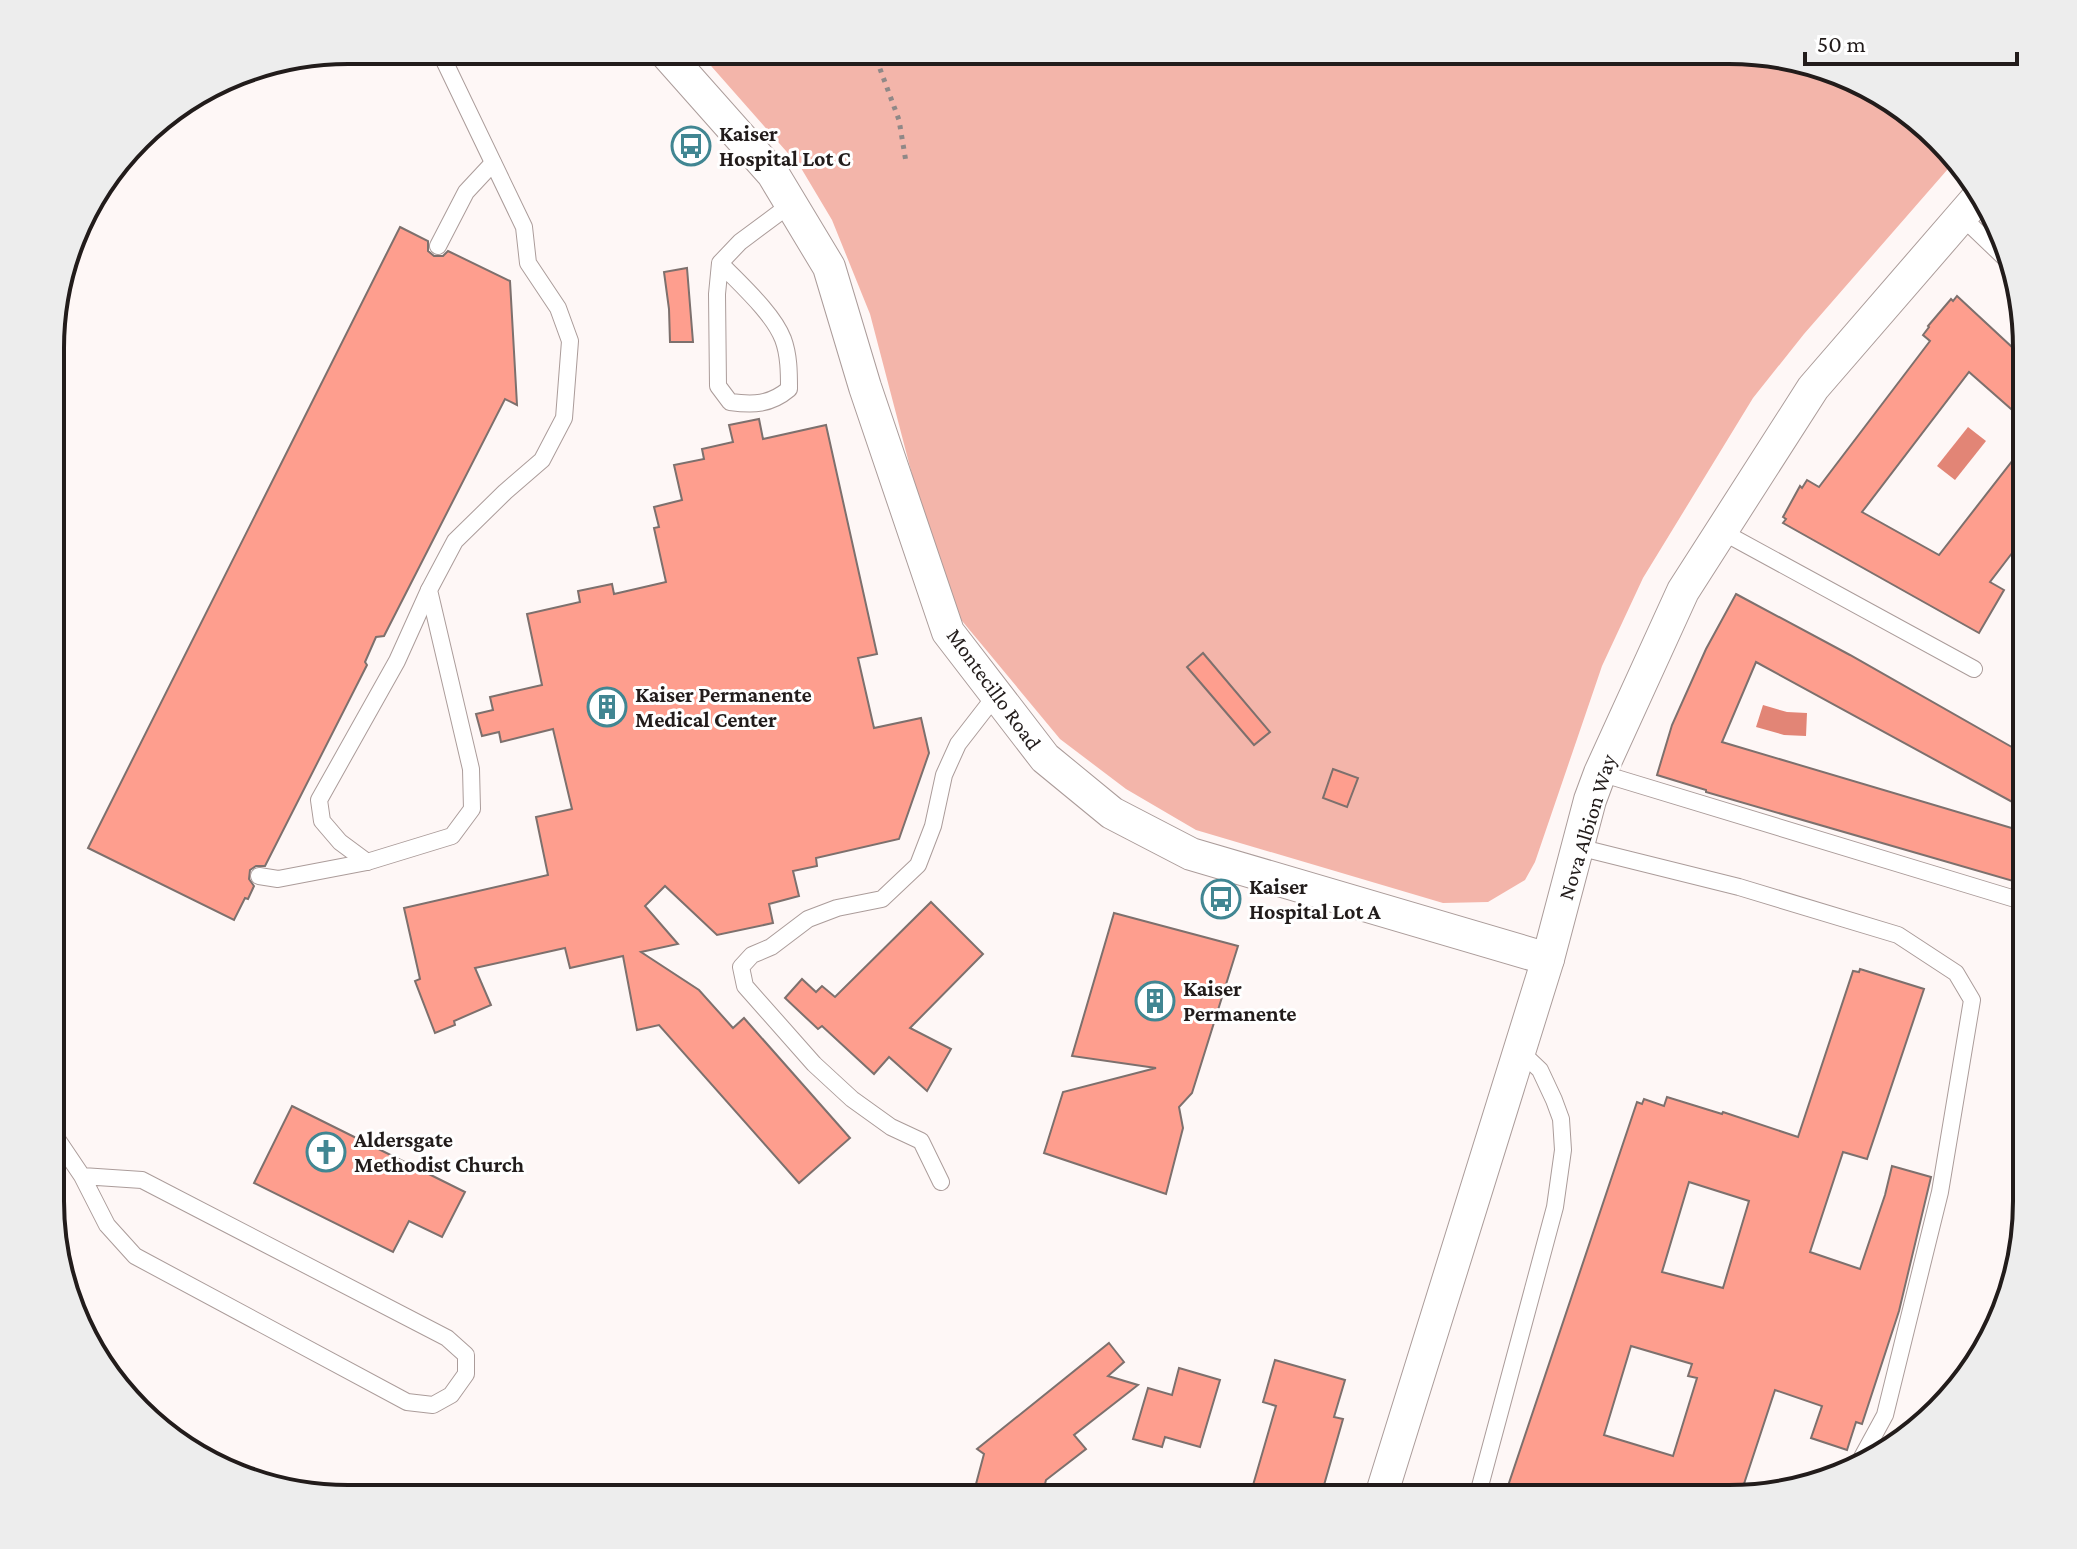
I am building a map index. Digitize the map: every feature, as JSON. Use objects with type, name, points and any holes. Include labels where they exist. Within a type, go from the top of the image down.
[{"type":"street","name":"Montecillo Road","points":[[675,64],[773,174],[829,267],[865,387],[948,632],[1045,758],[1112,813],[1191,854],[1548,959]]},
{"type":"street","name":"Nova Albion Way","points":[[1384,1485],[1548,959],[1600,773],[1683,591],[1813,388],[1970,206]]},
{"type":"lane","points":[[367,862],[340,842],[322,821],[319,800],[397,661],[455,541],[542,460],[564,418],[570,341],[558,308],[528,263],[524,227],[446,64]]},
{"type":"lane","points":[[438,246],[466,192],[493,163]]},
{"type":"lane","points":[[720,263],[763,309],[783,339],[789,366],[789,389],[777,399],[749,404],[730,402],[718,386],[720,263],[740,242],[791,204]]},
{"type":"lane","points":[[1970,206],[1988,233]]},
{"type":"lane","points":[[1721,531],[1974,669]]},
{"type":"lane","points":[[259,876],[278,879],[367,862],[452,836],[472,809],[471,769],[429,590]]},
{"type":"lane","points":[[941,1182],[921,1141],[891,1127],[814,1064],[745,986],[741,967],[752,955],[771,947],[808,919],[837,908],[882,899],[918,865],[933,826],[944,775],[958,744],[996,695]]},
{"type":"lane","points":[[1600,773],[2012,898]]},
{"type":"lane","points":[[1578,847],[1739,887],[1898,935],[1956,973],[1972,1000],[1940,1192],[1885,1415],[1866,1450]]},
{"type":"lane","points":[[1480,1485],[1555,1207],[1563,1150],[1561,1119],[1554,1100],[1540,1070],[1519,1050]]},
{"type":"lane","points":[[65,1151],[107,1225],[135,1256],[407,1402],[433,1405],[451,1395],[466,1374],[466,1355],[447,1338],[142,1180],[82,1176]]},
{"type":"path","points":[[878,64],[899,120],[906,162]]},
{"type":"shaded area","points":[[709,64],[1766,66],[1820,79],[1871,102],[1930,147],[1948,168],[1804,334],[1753,398],[1643,578],[1602,666],[1535,862],[1525,880],[1488,902],[1443,903],[1196,830],[1126,789],[1060,739],[958,616],[926,528],[870,314],[832,220],[801,168]]},
{"type":"shaded area","points":[[1968,427],[1986,441],[1955,480],[1937,466]]},
{"type":"shaded area","points":[[1763,705],[1787,712],[1807,713],[1806,736],[1784,735],[1756,727]]},
{"type":"building","points":[[400,227],[428,241],[428,251],[434,256],[443,256],[448,251],[510,281],[517,405],[505,399],[384,636],[376,637],[365,662],[367,665],[265,866],[250,870],[249,879],[254,886],[234,920],[88,848]]},
{"type":"building","points":[[687,268],[693,342],[670,342],[664,272]]},
{"type":"building","points":[[1957,296],[2013,348],[2013,411],[1969,372],[1862,512],[1939,555],[2013,460],[2013,552],[1990,582],[2004,590],[1979,633],[1783,523],[1786,519],[1783,517],[1800,486],[1802,488],[1807,480],[1819,487],[1930,341],[1923,335],[1928,326],[1951,299],[1953,301]]},
{"type":"building","points":[[759,419],[763,439],[826,425],[877,654],[858,658],[874,728],[921,718],[929,753],[899,839],[816,858],[817,866],[793,871],[799,896],[769,904],[773,923],[717,935],[665,886],[645,906],[678,944],[641,952],[699,990],[733,1028],[744,1018],[850,1138],[799,1183],[659,1025],[637,1030],[623,956],[570,968],[565,948],[475,968],[491,1005],[435,1033],[415,981],[420,979],[404,908],[548,875],[536,817],[572,809],[553,729],[501,742],[499,732],[482,736],[476,714],[493,710],[490,697],[542,685],[527,614],[580,602],[578,591],[612,584],[614,594],[666,582],[654,528],[659,527],[654,507],[682,500],[674,465],[704,459],[702,449],[733,442],[729,425]]},
{"type":"building","points":[[1736,594],[2013,747],[2012,802],[1756,662],[1722,742],[2012,828],[2012,881],[1657,775],[1672,725],[1706,649]]},
{"type":"building","points":[[1203,653],[1270,732],[1254,745],[1187,667]]},
{"type":"building","points":[[1333,769],[1358,778],[1347,807],[1323,798]]},
{"type":"building","points":[[931,902],[983,954],[910,1028],[951,1049],[927,1091],[889,1057],[874,1074],[822,1026],[818,1029],[785,998],[802,979],[816,992],[822,986],[835,997]]},
{"type":"building","name":"Kaiser Permanente","points":[[1114,913],[1238,946],[1192,1093],[1179,1107],[1183,1128],[1166,1194],[1044,1153],[1063,1092],[1156,1068],[1072,1056]]},
{"type":"building","points":[[1860,969],[1924,989],[1867,1159],[1843,1152],[1810,1252],[1860,1269],[1892,1166],[1931,1177],[1899,1311],[1862,1424],[1856,1422],[1847,1450],[1811,1438],[1822,1406],[1775,1390],[1744,1484],[1508,1485],[1637,1102],[1642,1104],[1644,1099],[1664,1106],[1667,1097],[1798,1137],[1853,971],[1859,972]],"holes":[[[1689,1182],[1749,1201],[1723,1288],[1662,1272]],[[1631,1346],[1692,1364],[1688,1376],[1697,1378],[1673,1456],[1604,1435]]]},
{"type":"building","name":"Aldersgate Methodist Church","points":[[292,1106],[465,1192],[442,1237],[409,1221],[393,1252],[254,1183]]},
{"type":"building","points":[[1109,1343],[1124,1362],[1108,1376],[1138,1385],[1074,1435],[1086,1449],[1046,1480],[1045,1485],[976,1485],[984,1454],[977,1449]]},
{"type":"building","points":[[1275,1360],[1345,1380],[1334,1417],[1343,1419],[1324,1485],[1253,1485],[1276,1406],[1263,1402]]},
{"type":"building","points":[[1179,1368],[1220,1380],[1200,1447],[1165,1437],[1162,1447],[1133,1439],[1148,1388],[1172,1395]]},
{"type":"place","name":"Kaiser Hospital Lot C","points":[[691,146]]},
{"type":"place","name":"Kaiser Permanente Medical Center","points":[[607,707]]},
{"type":"place","name":"Kaiser Hospital Lot A","points":[[1221,899]]},
{"type":"place","name":"Kaiser Permanente","points":[[1155,1001]]},
{"type":"place","name":"Aldersgate Methodist Church","points":[[326,1152]]}]
